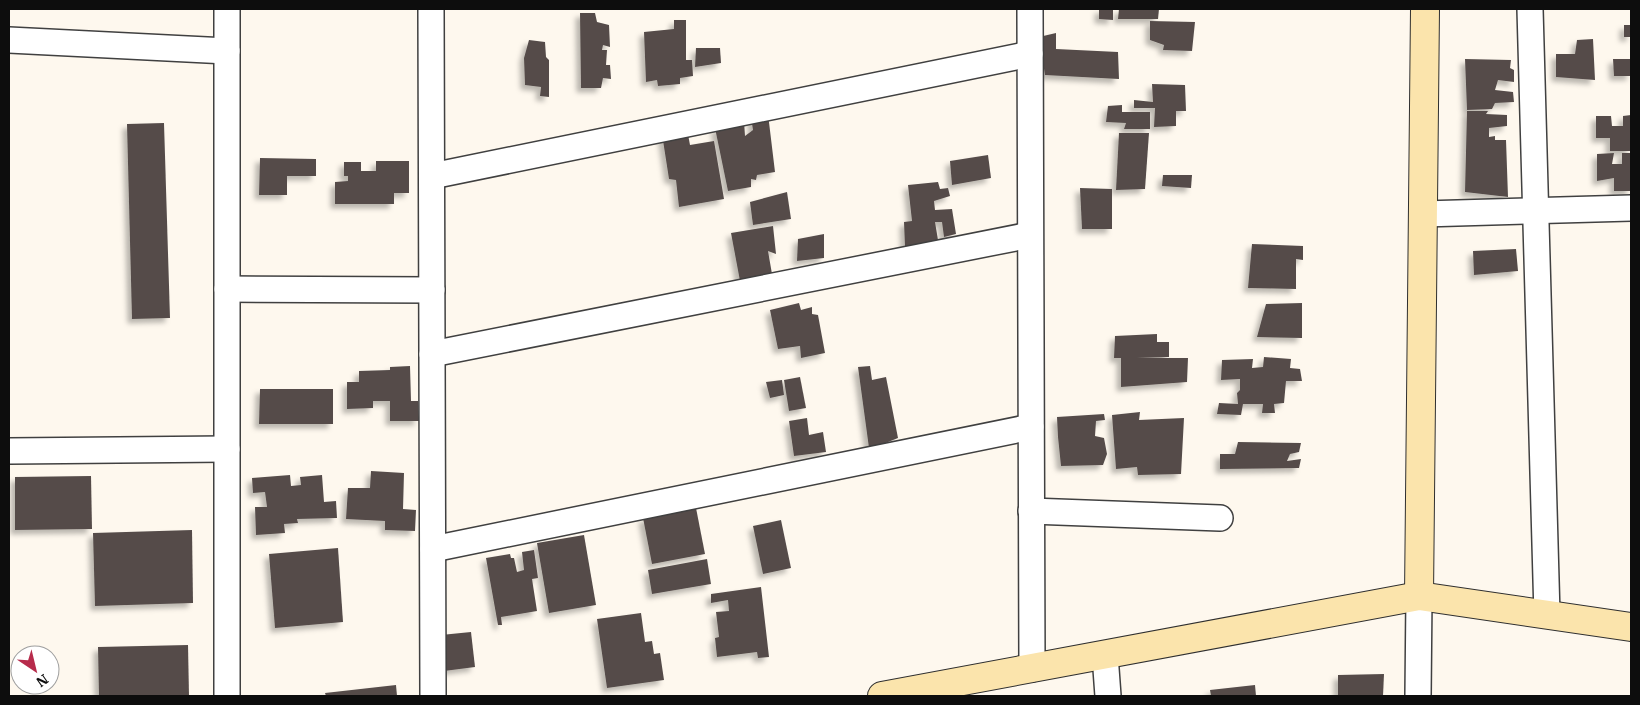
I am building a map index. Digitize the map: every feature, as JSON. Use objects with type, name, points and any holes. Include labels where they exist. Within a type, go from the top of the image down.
[{"type":"street","points":[[227,696],[228,9]]},
{"type":"street","points":[[431,9],[433,696]]},
{"type":"street","points":[[1030,9],[1032,669]]},
{"type":"street","points":[[1418,696],[1425,9]]},
{"type":"street","points":[[1530,9],[1547,615]]},
{"type":"street","points":[[9,40],[228,51]]},
{"type":"street","points":[[432,176],[1030,54]]},
{"type":"street","points":[[1423,214],[1631,208]]},
{"type":"street","points":[[432,354],[1030,235]]},
{"type":"street","points":[[228,289],[432,290]]},
{"type":"street","points":[[433,549],[1031,427]]},
{"type":"street","points":[[9,451],[227,449]]},
{"type":"street","points":[[1031,510],[1220,518]]},
{"type":"street","points":[[882,696],[919,693],[1032,669],[1419,596],[1631,628]]},
{"type":"street","points":[[1105,655],[1108,696]]},
{"type":"building","points":[[1099,9],[1113,9],[1113,20],[1099,19]]},
{"type":"building","points":[[1119,9],[1159,9],[1158,19],[1118,19]]},
{"type":"building","points":[[580,13],[595,13],[597,22],[609,25],[610,47],[603,45],[602,50],[607,50],[606,65],[610,65],[611,79],[603,78],[601,88],[581,88]]},
{"type":"building","points":[[674,20],[686,20],[686,60],[692,60],[693,76],[680,78],[680,84],[658,86],[657,80],[646,82],[644,32],[674,29]]},
{"type":"building","points":[[1150,21],[1195,22],[1192,51],[1163,50],[1164,45],[1150,40]]},
{"type":"building","points":[[1624,25],[1631,25],[1631,37],[1624,37]]},
{"type":"building","points":[[1056,33],[1056,49],[1118,52],[1119,79],[1045,75],[1039,37]]},
{"type":"building","points":[[1593,39],[1595,80],[1556,77],[1556,54],[1575,54],[1577,40]]},
{"type":"building","points":[[529,40],[545,42],[546,57],[549,60],[549,97],[540,96],[541,87],[525,85],[524,58]]},
{"type":"building","points":[[696,48],[720,48],[721,63],[695,67]]},
{"type":"building","points":[[1465,59],[1511,60],[1510,68],[1514,70],[1514,82],[1498,80],[1495,90],[1513,92],[1514,102],[1495,103],[1492,109],[1467,110]]},
{"type":"building","points":[[1613,59],[1631,59],[1631,76],[1614,76]]},
{"type":"building","points":[[1152,84],[1185,85],[1186,111],[1176,111],[1176,126],[1154,127],[1155,108],[1134,108],[1134,100],[1153,102]]},
{"type":"building","points":[[1122,105],[1122,112],[1150,112],[1150,129],[1124,129],[1126,123],[1106,122],[1108,106]]},
{"type":"building","points":[[1467,111],[1488,111],[1486,114],[1507,115],[1507,126],[1489,128],[1489,137],[1495,136],[1495,140],[1506,140],[1508,197],[1465,192]]},
{"type":"building","points":[[768,114],[775,172],[757,175],[756,180],[751,179],[751,187],[728,191],[715,128],[744,121],[745,136],[753,130],[751,117]]},
{"type":"building","points":[[1631,115],[1631,151],[1610,151],[1610,138],[1596,138],[1596,116],[1611,116],[1612,126],[1623,126],[1623,116]]},
{"type":"building","points":[[164,123],[170,318],[132,319],[127,124]]},
{"type":"building","points":[[687,129],[690,145],[714,141],[724,199],[679,207],[676,180],[669,179],[662,134]]},
{"type":"building","points":[[1119,133],[1149,133],[1145,189],[1116,190]]},
{"type":"building","points":[[1614,153],[1612,164],[1622,164],[1622,153],[1631,153],[1631,191],[1614,191],[1614,178],[1597,181],[1597,154]]},
{"type":"building","points":[[988,155],[991,178],[952,185],[950,161]]},
{"type":"building","points":[[260,158],[316,159],[316,176],[287,176],[287,195],[259,195]]},
{"type":"building","points":[[376,161],[409,161],[409,193],[394,193],[394,204],[335,204],[335,182],[348,181],[348,176],[344,176],[344,162],[361,162],[361,171],[376,171]]},
{"type":"building","points":[[1163,175],[1192,175],[1191,188],[1162,186]]},
{"type":"building","points":[[938,182],[940,189],[948,188],[950,196],[934,201],[935,210],[952,209],[956,234],[944,237],[942,222],[935,222],[938,240],[905,247],[904,222],[912,221],[908,185]]},
{"type":"building","points":[[1080,188],[1112,189],[1112,229],[1082,229]]},
{"type":"building","points":[[787,192],[791,219],[753,225],[750,202]]},
{"type":"building","points":[[773,226],[776,254],[768,251],[772,274],[740,281],[731,233]]},
{"type":"building","points":[[824,234],[824,258],[797,261],[798,239]]},
{"type":"building","points":[[1252,244],[1303,246],[1303,260],[1296,259],[1296,289],[1248,288]]},
{"type":"building","points":[[1516,249],[1518,271],[1474,275],[1473,251]]},
{"type":"building","points":[[799,303],[801,310],[812,307],[812,314],[818,315],[825,353],[801,358],[800,346],[778,349],[770,310]]},
{"type":"building","points":[[1302,303],[1302,338],[1257,337],[1266,304]]},
{"type":"building","points":[[1157,334],[1157,342],[1169,342],[1169,357],[1137,358],[1188,358],[1187,382],[1121,387],[1121,358],[1114,358],[1115,336]]},
{"type":"building","points":[[1264,357],[1291,359],[1290,368],[1300,369],[1302,381],[1286,381],[1284,403],[1274,404],[1275,413],[1262,413],[1263,404],[1243,404],[1241,415],[1217,414],[1219,403],[1238,404],[1237,393],[1240,390],[1240,379],[1221,380],[1222,360],[1253,359],[1252,368],[1263,367]]},
{"type":"building","points":[[410,366],[411,401],[418,401],[419,421],[390,421],[390,401],[373,401],[373,408],[347,409],[347,382],[359,382],[359,371],[390,370],[390,367]]},
{"type":"building","points":[[870,366],[872,380],[886,377],[898,438],[869,448],[858,367]]},
{"type":"building","points":[[800,377],[806,408],[789,411],[784,380]]},
{"type":"building","points":[[782,380],[784,395],[770,398],[766,382]]},
{"type":"building","points":[[260,389],[333,389],[333,424],[259,424]]},
{"type":"building","points":[[1140,412],[1139,420],[1184,418],[1181,474],[1138,475],[1137,467],[1116,469],[1112,415]]},
{"type":"building","points":[[1104,414],[1105,420],[1096,421],[1095,436],[1104,438],[1107,454],[1103,465],[1061,466],[1057,417]]},
{"type":"building","points":[[807,418],[809,435],[823,432],[826,452],[794,456],[789,421]]},
{"type":"building","points":[[1238,442],[1301,443],[1299,452],[1290,454],[1287,461],[1301,459],[1299,468],[1220,469],[1220,454],[1235,454]]},
{"type":"building","points":[[371,471],[404,473],[403,509],[416,510],[415,531],[385,530],[385,521],[346,519],[348,488],[370,488]]},
{"type":"building","points":[[290,475],[291,486],[301,485],[300,477],[322,475],[324,502],[336,501],[337,518],[297,519],[298,523],[284,524],[285,533],[256,535],[255,507],[267,507],[265,492],[253,493],[252,478]]},
{"type":"building","points":[[91,476],[92,529],[15,530],[15,477]]},
{"type":"building","points":[[696,508],[705,554],[652,564],[643,518]]},
{"type":"building","points":[[781,520],[791,568],[763,574],[753,526]]},
{"type":"building","points":[[192,530],[193,603],[95,606],[93,533]]},
{"type":"building","points":[[584,535],[596,605],[549,613],[537,543]]},
{"type":"building","points":[[338,548],[343,622],[275,628],[269,554]]},
{"type":"building","points":[[534,550],[538,578],[532,579],[537,611],[501,617],[502,625],[498,625],[486,558],[510,554],[511,558],[514,558],[517,572],[524,570],[522,552]]},
{"type":"building","points":[[707,559],[711,584],[652,594],[648,570]]},
{"type":"building","points":[[761,587],[769,657],[758,658],[757,652],[717,657],[715,638],[719,637],[716,612],[729,611],[728,600],[711,603],[711,594]]},
{"type":"building","points":[[641,613],[645,642],[652,641],[654,654],[660,653],[664,680],[607,688],[597,619]]},
{"type":"building","points":[[471,632],[475,667],[444,671],[441,635]]},
{"type":"building","points":[[188,645],[189,696],[99,696],[98,647]]},
{"type":"building","points":[[1384,674],[1383,696],[1338,696],[1338,675]]},
{"type":"building","points":[[396,685],[397,696],[326,696],[325,693]]},
{"type":"building","points":[[1255,685],[1256,696],[1211,696],[1210,690]]}]
